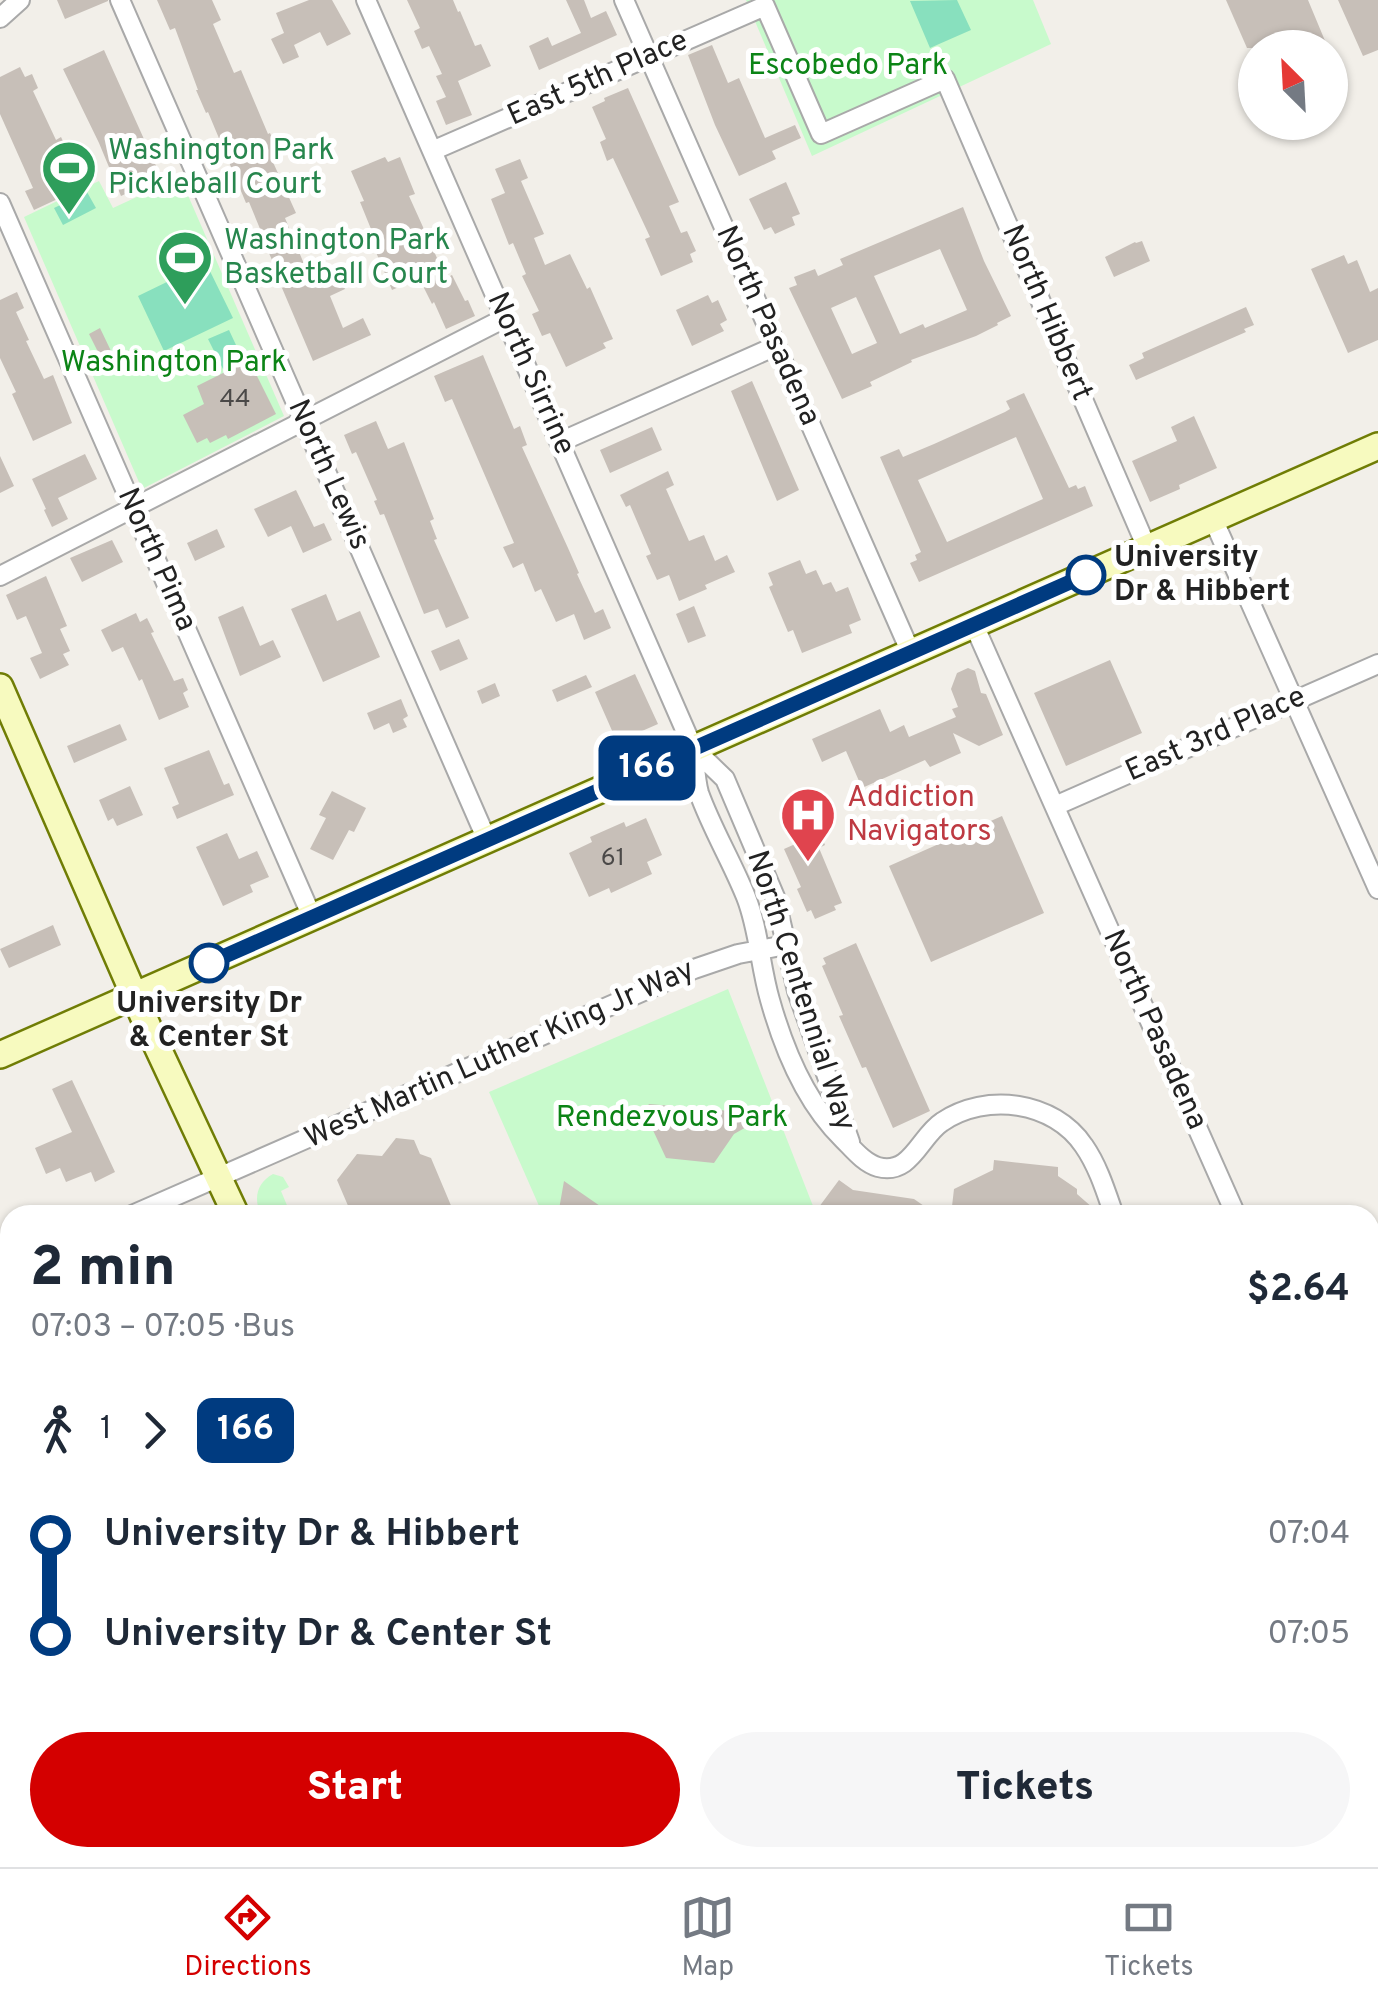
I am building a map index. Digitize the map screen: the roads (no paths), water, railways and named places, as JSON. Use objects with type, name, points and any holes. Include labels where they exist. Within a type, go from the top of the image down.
[{"type":"main road","points":[[0,1056],[1378,446]]},
{"type":"main road","points":[[0,687],[232,1205]]},
{"type":"street","points":[[0,18],[20,0]]},
{"type":"street","name":"North Lewis","points":[[120,0],[487,840]]},
{"type":"street","name":"North Sirrine","points":[[366,0],[693,748]]},
{"type":"street","name":"North Pasadena","points":[[624,0],[911,653]]},
{"type":"street","name":"East 5th Place","points":[[432,151],[764,6],[820,134],[945,79]]},
{"type":"street","name":"North Hibbert","points":[[945,79],[1147,548]]},
{"type":"street","name":"North Pima","points":[[0,203],[312,917]]},
{"type":"street","points":[[0,576],[506,318]]},
{"type":"street","points":[[560,442],[776,346]]},
{"type":"street","points":[[1214,519],[1378,889]]},
{"type":"street","name":"North Pasadena","points":[[974,625],[1232,1205]]},
{"type":"street","name":"East 3rd Place","points":[[1055,806],[1378,664]]},
{"type":"street","name":"North Centennial Way","points":[[693,748],[725,779],[775,897],[796,991],[851,1148]]},
{"type":"street","name":"North Centennial Way","points":[[693,748],[698,790],[746,897],[769,998],[801,1081],[824,1120],[872,1164],[889,1168],[909,1160],[942,1122],[962,1113],[1008,1104],[1033,1109],[1057,1118],[1083,1144],[1111,1205]]},
{"type":"street","name":"West Martin Luther King Jr Way","points":[[156,1205],[694,969],[738,954],[786,946]]},
{"type":"place","name":"Washington Park Pickleball Court","points":[[69,217]]},
{"type":"place","name":"Washington Park Basketball Court","points":[[185,307]]},
{"type":"place","name":"University Dr & Hibbert","points":[[1086,575]]},
{"type":"place","name":"Addiction Navigators","points":[[808,864]]},
{"type":"place","name":"University Dr & Center St","points":[[209,963]]},
{"type":"park label","name":"Escobedo Park","points":[[848,66]]},
{"type":"park label","name":"Washington Park","points":[[174,363]]},
{"type":"park label","name":"Rendezvous Park","points":[[672,1118]]}]
